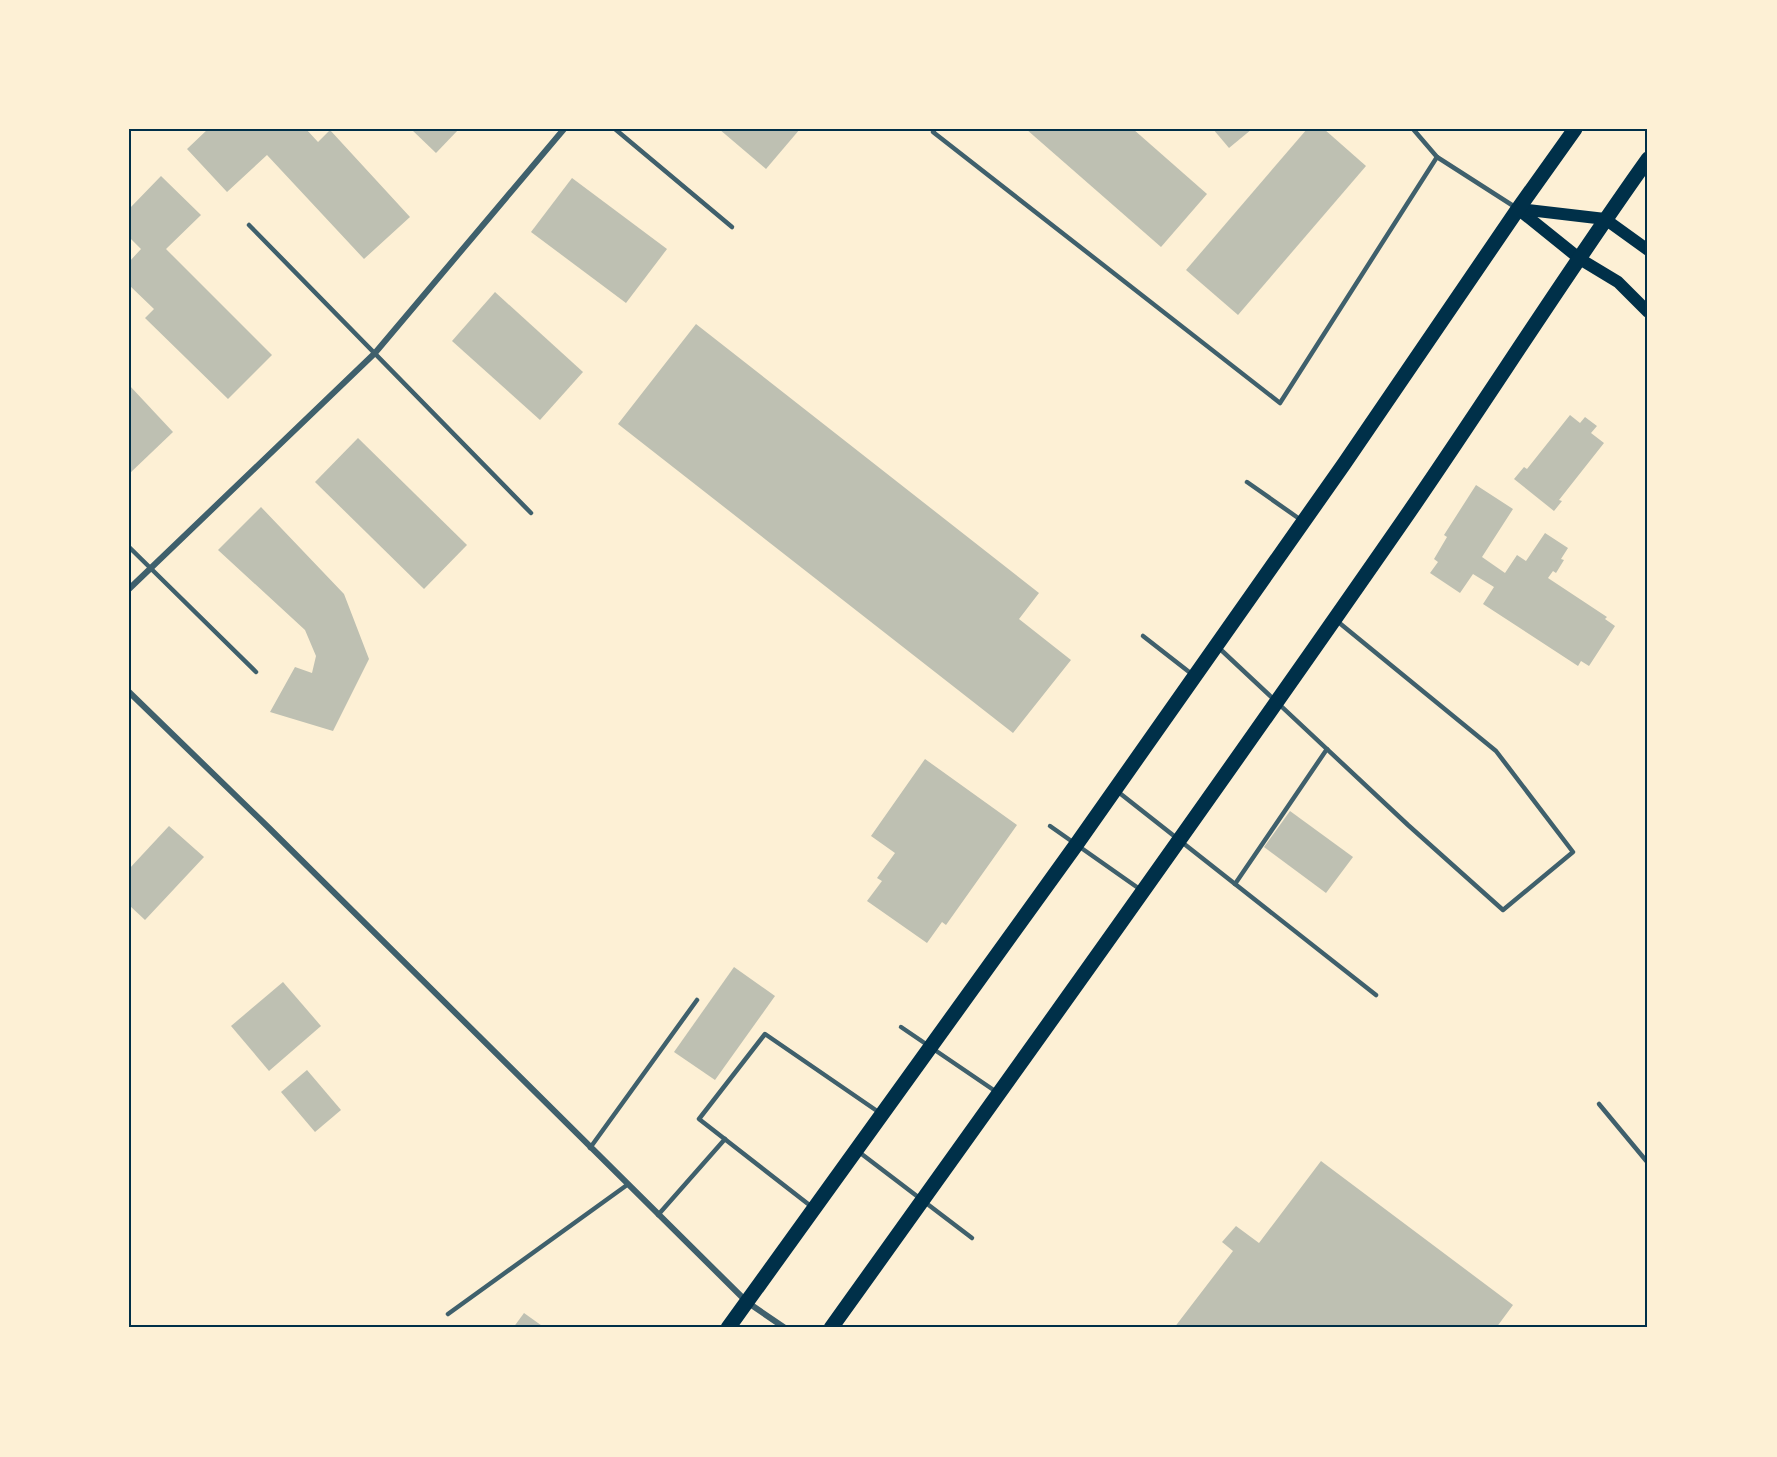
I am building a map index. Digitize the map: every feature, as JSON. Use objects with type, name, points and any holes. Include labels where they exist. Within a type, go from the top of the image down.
[{"type":"main road","points":[[728,1328],[1076,845],[1351,455],[1575,129]]},
{"type":"main road","points":[[831,1328],[1277,702],[1648,159]]},
{"type":"main road","points":[[1518,209],[1605,219],[1648,250]]},
{"type":"main road","points":[[1518,209],[1580,259],[1618,282],[1648,312]]},
{"type":"street","points":[[129,589],[375,353],[564,129]]},
{"type":"street","points":[[129,692],[747,1302],[785,1328]]},
{"type":"lane","points":[[615,129],[732,227]]},
{"type":"lane","points":[[935,129],[933,132],[1280,403],[1437,157]]},
{"type":"lane","points":[[1413,129],[1437,157],[1518,209]]},
{"type":"lane","points":[[249,225],[531,513]]},
{"type":"lane","points":[[1247,482],[1303,521]]},
{"type":"lane","points":[[129,547],[256,672]]},
{"type":"lane","points":[[1216,646],[1503,910],[1573,852],[1496,751],[1335,619]]},
{"type":"lane","points":[[1143,636],[1195,676]]},
{"type":"lane","points":[[1235,884],[1327,749]]},
{"type":"lane","points":[[1114,789],[1376,995]]},
{"type":"lane","points":[[1050,826],[1143,891]]},
{"type":"lane","points":[[590,1148],[697,1000]]},
{"type":"lane","points":[[901,1027],[999,1094]]},
{"type":"lane","points":[[814,1209],[699,1119],[765,1034],[882,1115]]},
{"type":"lane","points":[[1599,1104],[1648,1162]]},
{"type":"lane","points":[[658,1215],[725,1139]]},
{"type":"lane","points":[[856,1150],[972,1238]]},
{"type":"lane","points":[[448,1314],[627,1185]]},
{"type":"building","points":[[208,129],[306,129],[318,142],[330,130],[410,217],[364,259],[267,155],[227,192],[187,149]]},
{"type":"building","points":[[411,129],[459,129],[436,153]]},
{"type":"building","points":[[719,129],[800,129],[766,169]]},
{"type":"building","points":[[1026,129],[1133,129],[1207,194],[1161,247]]},
{"type":"building","points":[[1213,129],[1252,129],[1229,148]]},
{"type":"building","points":[[1307,129],[1324,129],[1366,166],[1238,315],[1186,270]]},
{"type":"building","points":[[161,176],[201,215],[166,249],[272,355],[228,399],[145,318],[154,309],[129,285],[129,262],[141,249],[129,237],[129,209]]},
{"type":"building","points":[[572,178],[667,249],[626,303],[531,232]]},
{"type":"building","points":[[495,292],[583,372],[540,420],[452,341]]},
{"type":"building","points":[[696,324],[1039,593],[1019,619],[1071,660],[1013,733],[618,424]]},
{"type":"building","points":[[129,385],[173,432],[129,474]]},
{"type":"building","points":[[1570,415],[1580,423],[1585,417],[1597,426],[1591,433],[1604,443],[1559,500],[1562,501],[1554,511],[1514,479],[1524,467],[1527,469]]},
{"type":"building","points":[[358,438],[467,545],[424,589],[315,482]]},
{"type":"building","points":[[1476,485],[1513,509],[1482,557],[1505,573],[1517,555],[1526,561],[1545,533],[1568,548],[1556,573],[1553,571],[1548,578],[1607,617],[1605,619],[1615,626],[1589,666],[1581,661],[1578,666],[1483,604],[1494,587],[1473,574],[1460,593],[1430,573],[1438,562],[1434,559],[1447,537],[1444,535]]},
{"type":"building","points":[[261,507],[344,594],[369,659],[333,731],[270,712],[295,667],[312,673],[316,656],[305,630],[218,550]]},
{"type":"building","points":[[925,759],[1017,825],[946,925],[942,922],[927,943],[867,901],[882,881],[877,878],[895,853],[871,836]]},
{"type":"building","points":[[1290,811],[1353,857],[1326,893],[1264,847]]},
{"type":"building","points":[[169,826],[204,857],[145,920],[129,905],[129,869]]},
{"type":"building","points":[[734,967],[775,996],[715,1080],[674,1052]]},
{"type":"building","points":[[283,982],[321,1026],[269,1071],[231,1026]]},
{"type":"building","points":[[307,1070],[341,1110],[315,1132],[281,1092]]},
{"type":"building","points":[[1321,1161],[1513,1305],[1496,1328],[1174,1328],[1233,1251],[1222,1242],[1236,1226],[1259,1243]]},
{"type":"building","points":[[524,1313],[545,1328],[513,1328]]}]
